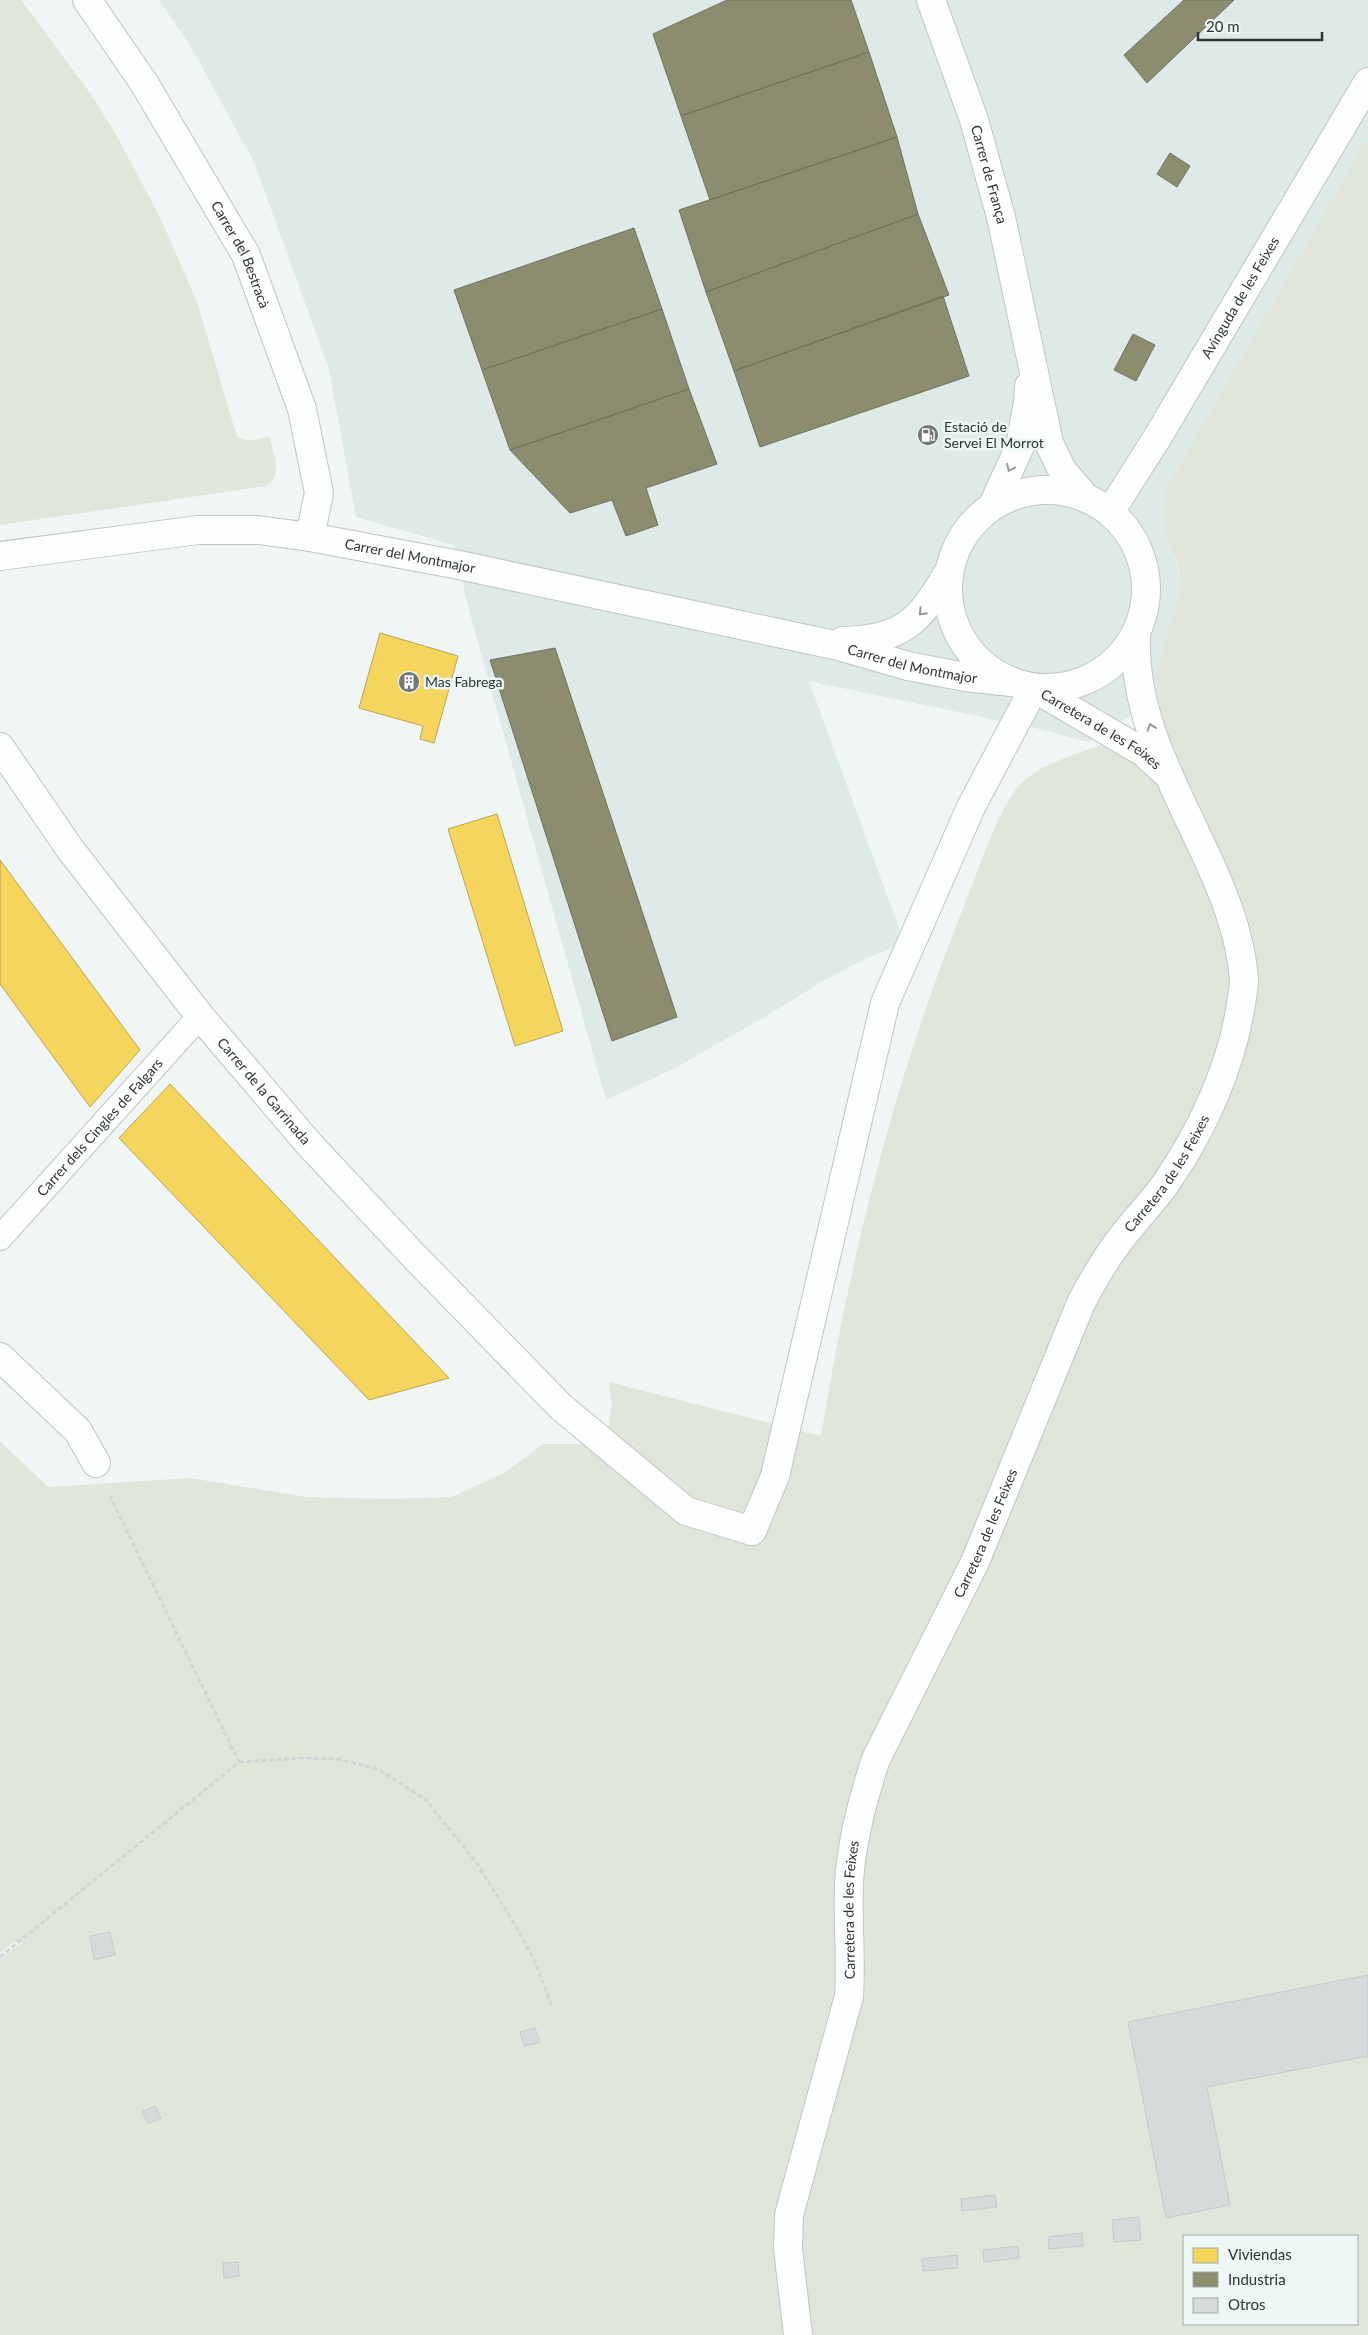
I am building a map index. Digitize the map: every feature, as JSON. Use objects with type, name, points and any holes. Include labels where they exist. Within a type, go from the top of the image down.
[{"type":"street","name":"Carrer del Bestracà","points":[[87,0],[144,83],[246,255],[302,410],[319,493],[310,537]]},
{"type":"street","name":"Carrer de França","points":[[931,0],[974,120],[1001,218],[1049,443],[1062,470],[1086,498]]},
{"type":"street","name":"Avinguda de les Feixes","points":[[1110,512],[1157,438],[1368,82]]},
{"type":"street","name":"Carrer de França","points":[[993,505],[1020,446],[1028,402],[1030,352]]},
{"type":"street","points":[[1039,490],[1062,491],[1086,498],[1110,512],[1128,532],[1141,556],[1146,582],[1145,608],[1136,634],[1126,651],[1111,666],[1094,677],[1061,687],[1022,685],[987,668],[967,649],[952,616],[948,598],[949,571],[955,552],[964,534],[993,505],[1015,495],[1039,490]]},
{"type":"street","name":"Carrer del Montmajor","points":[[0,556],[198,530],[258,530],[310,537],[459,565],[814,641],[908,666],[1022,685]]},
{"type":"street","name":"Carrer del Montmajor","points":[[814,641],[863,640],[885,636],[907,627],[931,602],[949,571]]},
{"type":"street","name":"Carretera de les Feixes","points":[[798,2335],[788,2250],[789,2215],[848,1996],[851,1963],[850,1871],[858,1820],[868,1782],[876,1759],[975,1562],[1080,1303],[1101,1267],[1122,1237],[1170,1179],[1195,1137],[1211,1101],[1237,1030],[1244,982],[1237,937],[1212,869],[1166,773],[1137,680],[1136,634]]},
{"type":"street","name":"Carretera de les Feixes","points":[[1022,685],[1143,752],[1166,773]]},
{"type":"street","name":"Carrer de la Garrinada","points":[[0,747],[70,849],[200,1016],[309,1144],[562,1408],[686,1511],[752,1531],[775,1476],[885,1003],[1022,685]]},
{"type":"street","points":[[0,1356],[78,1431],[96,1463]]},
{"type":"lane","name":"Carrer dels Cingles de Falgars","points":[[0,1238],[200,1016]]},
{"type":"path","points":[[96,1463],[130,1540],[239,1762]]},
{"type":"path","points":[[0,1957],[239,1762],[303,1758],[337,1759],[378,1769],[426,1800],[478,1865],[515,1925],[534,1959],[552,2006]]},
{"type":"shaded area","points":[[0,0],[21,0],[90,93],[114,131],[160,217],[197,302],[237,437],[248,441],[267,437],[270,439],[276,471],[271,482],[266,486],[0,525]]},
{"type":"shaded area","points":[[159,0],[1368,0],[1368,136],[1166,488],[1164,510],[1167,537],[1180,575],[1178,598],[1157,677],[1157,699],[1089,742],[1035,728],[809,681],[904,942],[861,961],[821,982],[768,1015],[675,1068],[606,1100],[470,614],[454,545],[356,517],[329,369],[254,162],[190,45]]},
{"type":"shaded area","points":[[1368,136],[1368,2335],[0,2335],[0,1959],[23,1942],[14,1942],[0,1953],[0,1442],[49,1487],[190,1478],[306,1497],[388,1499],[452,1497],[506,1472],[543,1444],[591,1444],[602,1439],[609,1425],[612,1404],[609,1382],[821,1436],[833,1367],[862,1230],[898,1095],[919,1028],[996,824],[1017,788],[1035,772],[1057,761],[1119,737],[1133,729],[1160,708],[1157,676],[1179,593],[1180,577],[1168,542],[1164,512],[1166,488]]},
{"type":"building: Viviendas","name":"Mas Fabrega","points":[[380,633],[458,656],[434,743],[420,739],[423,726],[359,708]]},
{"type":"building: Viviendas","points":[[497,814],[563,1031],[515,1046],[448,829]]},
{"type":"building: Viviendas","points":[[0,860],[140,1050],[90,1107],[0,984]]},
{"type":"building: Viviendas","points":[[170,1084],[449,1378],[369,1400],[119,1138]]},
{"type":"building: Industria","points":[[727,0],[851,0],[869,52],[681,116],[653,34]]},
{"type":"building: Industria","points":[[1184,0],[1234,0],[1147,83],[1124,55]]},
{"type":"building: Industria","points":[[869,52],[897,137],[710,200],[681,116]]},
{"type":"building: Industria","points":[[897,137],[918,214],[706,292],[679,210]]},
{"type":"building: Industria","points":[[1170,153],[1190,166],[1177,187],[1157,174]]},
{"type":"building: Industria","points":[[918,214],[949,295],[734,371],[706,292]]},
{"type":"building: Industria","points":[[634,228],[662,309],[482,370],[454,290]]},
{"type":"building: Industria","points":[[943,296],[969,376],[760,447],[734,371]]},
{"type":"building: Industria","points":[[662,309],[689,389],[510,450],[482,370]]},
{"type":"building: Industria","points":[[1133,334],[1155,345],[1136,381],[1114,370]]},
{"type":"building: Industria","points":[[689,389],[717,464],[646,488],[658,525],[626,536],[612,500],[570,513],[510,450]]},
{"type":"building: Industria","points":[[555,648],[677,1017],[612,1041],[490,660]]},
{"type":"building: Otros","points":[[110,1932],[115,1955],[94,1960],[90,1936]]},
{"type":"building: Otros","points":[[1368,1975],[1368,2056],[1207,2087],[1230,2205],[1166,2218],[1128,2022]]},
{"type":"building: Otros","points":[[535,2028],[540,2042],[524,2046],[520,2032]]},
{"type":"building: Otros","points":[[155,2106],[161,2118],[148,2124],[142,2112]]},
{"type":"building: Otros","points":[[995,2195],[997,2207],[962,2211],[961,2199]]},
{"type":"building: Otros","points":[[1139,2217],[1141,2240],[1114,2242],[1112,2220]]},
{"type":"building: Otros","points":[[1082,2233],[1083,2246],[1049,2249],[1048,2237]]},
{"type":"building: Otros","points":[[1018,2246],[1019,2258],[984,2262],[983,2250]]},
{"type":"building: Otros","points":[[957,2255],[958,2268],[923,2271],[922,2259]]},
{"type":"building: Otros","points":[[238,2262],[239,2276],[224,2278],[223,2263]]},
{"type":"place","name":"Estació de Servei El Morrot","points":[[928,435]]},
{"type":"place","name":"Mas Fabrega","points":[[409,682]]}]
